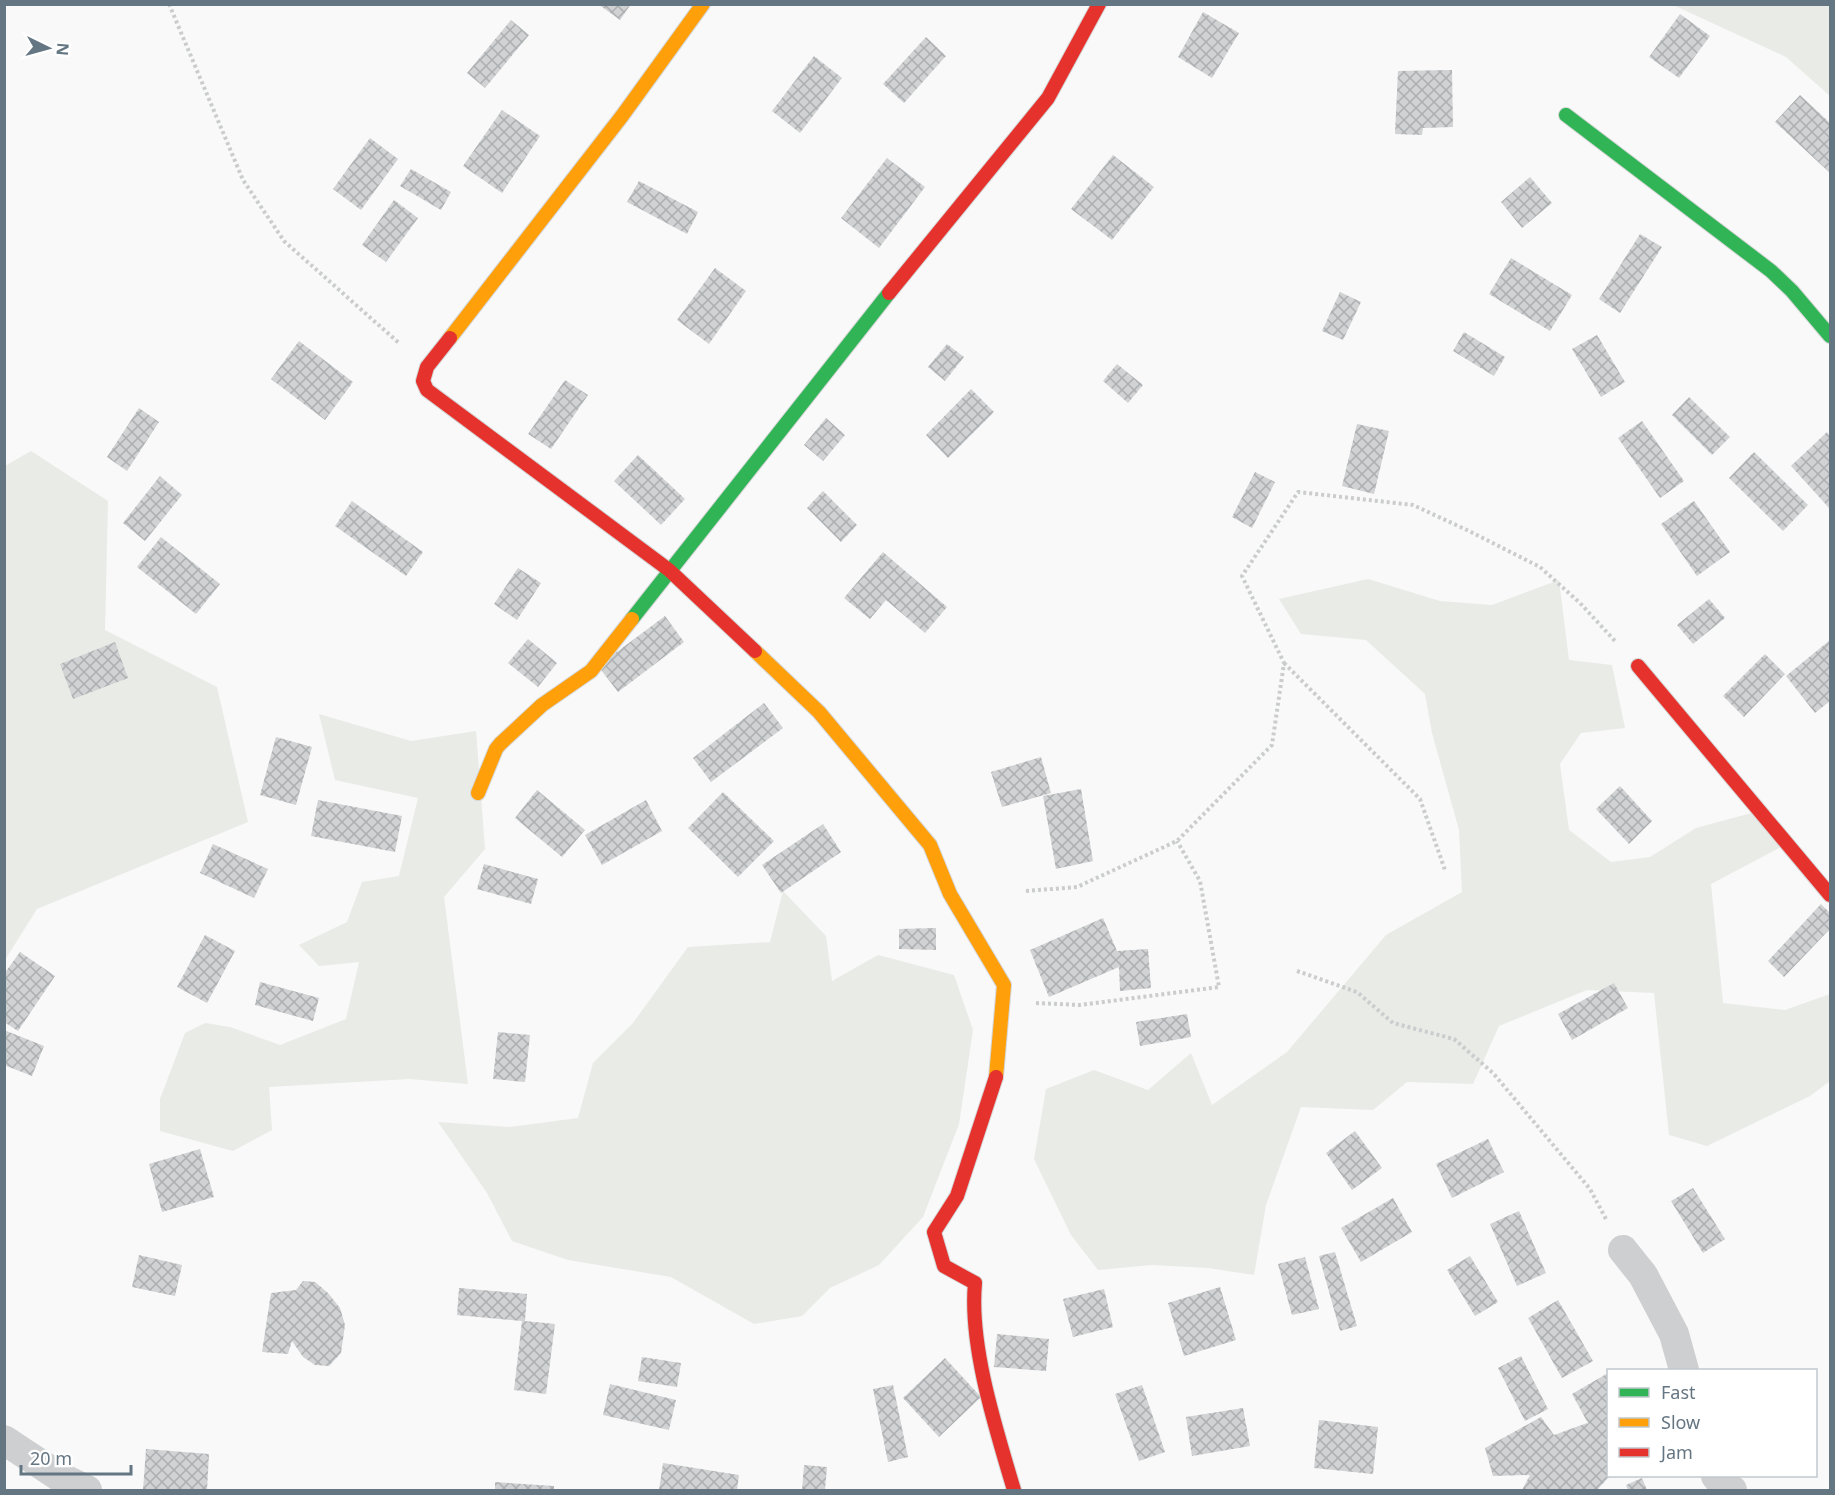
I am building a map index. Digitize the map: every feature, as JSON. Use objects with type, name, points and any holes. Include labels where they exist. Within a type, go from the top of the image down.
[{"type":"street","points":[[703,4],[622,116],[427,367],[423,381],[427,390],[669,570],[819,712],[930,845],[950,894],[1002,980],[1004,985],[996,1083],[957,1196],[934,1232],[944,1266],[975,1284],[973,1303],[979,1352],[996,1429],[1014,1491]]},
{"type":"street","points":[[478,793],[500,744],[542,705],[591,670],[854,336],[1048,98],[1099,4]]},
{"type":"street","points":[[1566,115],[1771,271],[1792,291],[1830,336]]},
{"type":"street","points":[[1638,666],[1830,896]]},
{"type":"street","points":[[1623,1250],[1643,1275],[1674,1334],[1683,1369]]},
{"type":"street","points":[[4,1440],[60,1477],[87,1491]]},
{"type":"street","points":[[1717,1477],[1725,1488],[1732,1491]]},
{"type":"path","points":[[169,4],[243,180],[284,241],[427,367]]},
{"type":"path","points":[[1445,870],[1420,799],[1284,663],[1242,576],[1298,492],[1413,505],[1540,567],[1580,603],[1638,666]]},
{"type":"path","points":[[1026,891],[1077,888],[1177,841],[1272,745],[1284,663]]},
{"type":"path","points":[[1002,1001],[1080,1005],[1219,987],[1200,880],[1177,841]]},
{"type":"path","points":[[1297,971],[1357,992],[1393,1023],[1454,1039],[1493,1073],[1590,1189],[1623,1250]]},
{"type":"shaded area","points":[[1673,5],[1830,5],[1830,96],[1786,57]]},
{"type":"shaded area","points":[[31,451],[108,501],[105,630],[217,687],[248,822],[37,909],[5,960],[5,466]]},
{"type":"shaded area","points":[[1368,579],[1440,601],[1492,605],[1559,580],[1569,660],[1612,665],[1625,728],[1581,733],[1560,764],[1569,830],[1611,862],[1650,857],[1696,828],[1755,812],[1781,847],[1711,884],[1723,1003],[1785,1010],[1830,994],[1830,1081],[1810,1096],[1707,1146],[1669,1135],[1654,993],[1587,990],[1499,1026],[1473,1084],[1407,1082],[1373,1110],[1301,1107],[1266,1205],[1254,1275],[1208,1268],[1151,1265],[1098,1270],[1071,1235],[1034,1159],[1046,1089],[1094,1070],[1148,1090],[1191,1053],[1212,1105],[1287,1052],[1386,935],[1462,892],[1459,830],[1432,733],[1425,694],[1366,640],[1301,634],[1279,599]]},
{"type":"shaded area","points":[[319,714],[411,741],[476,731],[485,849],[444,897],[468,1084],[409,1079],[269,1087],[272,1130],[233,1151],[160,1131],[160,1099],[185,1033],[205,1023],[230,1027],[280,1045],[346,1019],[359,962],[319,966],[299,945],[347,922],[362,882],[399,876],[418,798],[335,780]]},
{"type":"shaded area","points":[[783,891],[826,936],[832,981],[878,955],[954,975],[973,1030],[959,1124],[923,1217],[879,1265],[830,1288],[802,1316],[754,1324],[671,1277],[568,1260],[512,1241],[487,1193],[438,1122],[510,1127],[578,1118],[593,1063],[633,1023],[688,947],[770,942]]},
{"type":"building","points":[[598,4],[631,4],[620,20]]},
{"type":"building","points":[[1203,12],[1239,33],[1212,78],[1178,57]]},
{"type":"building","points":[[1680,14],[1710,36],[1679,78],[1649,57]]},
{"type":"building","points":[[511,20],[529,35],[485,88],[467,73]]},
{"type":"building","points":[[926,37],[946,56],[904,103],[883,84]]},
{"type":"building","points":[[814,56],[842,78],[800,133],[772,111]]},
{"type":"building","points":[[1452,70],[1453,127],[1423,128],[1422,135],[1395,134],[1398,71]]},
{"type":"building","points":[[1800,95],[1830,123],[1830,173],[1775,122]]},
{"type":"building","points":[[502,110],[540,136],[502,193],[463,166]]},
{"type":"building","points":[[370,138],[398,159],[361,210],[333,189]]},
{"type":"building","points":[[1113,155],[1154,187],[1112,240],[1071,209]]},
{"type":"building","points":[[887,158],[925,187],[879,248],[841,218]]},
{"type":"building","points":[[411,169],[451,192],[441,210],[400,186]]},
{"type":"building","points":[[1530,177],[1552,203],[1522,228],[1501,202]]},
{"type":"building","points":[[639,181],[698,212],[687,234],[627,202]]},
{"type":"building","points":[[394,200],[418,218],[386,262],[362,245]]},
{"type":"building","points":[[1640,234],[1662,247],[1620,313],[1599,299]]},
{"type":"building","points":[[1511,258],[1572,295],[1550,331],[1489,294]]},
{"type":"building","points":[[715,268],[746,291],[709,344],[677,320]]},
{"type":"building","points":[[1340,292],[1361,302],[1343,340],[1322,331]]},
{"type":"building","points":[[1464,332],[1505,357],[1494,376],[1453,351]]},
{"type":"building","points":[[1597,335],[1625,382],[1601,397],[1572,349]]},
{"type":"building","points":[[299,341],[353,382],[325,420],[271,379]]},
{"type":"building","points":[[947,344],[964,357],[945,381],[928,367]]},
{"type":"building","points":[[1117,364],[1143,385],[1128,403],[1103,381]]},
{"type":"building","points":[[565,380],[588,395],[551,449],[528,434]]},
{"type":"building","points":[[971,389],[994,412],[948,458],[926,435]]},
{"type":"building","points":[[1689,397],[1730,437],[1712,455],[1672,415]]},
{"type":"building","points":[[139,408],[159,422],[127,471],[107,457]]},
{"type":"building","points":[[826,418],[845,435],[823,461],[804,445]]},
{"type":"building","points":[[1642,421],[1684,481],[1660,498],[1618,438]]},
{"type":"building","points":[[1357,424],[1389,431],[1374,494],[1342,486]]},
{"type":"building","points":[[1827,432],[1830,436],[1830,509],[1791,466]]},
{"type":"building","points":[[1754,452],[1808,505],[1783,531],[1729,478]]},
{"type":"building","points":[[638,455],[685,499],[661,525],[614,481]]},
{"type":"building","points":[[1255,472],[1275,482],[1252,528],[1232,517]]},
{"type":"building","points":[[160,476],[182,495],[145,541],[123,523]]},
{"type":"building","points":[[823,491],[857,525],[841,542],[807,508]]},
{"type":"building","points":[[352,501],[423,552],[406,576],[335,526]]},
{"type":"building","points":[[1694,501],[1730,552],[1697,576],[1661,524]]},
{"type":"building","points":[[161,537],[220,584],[196,614],[137,567]]},
{"type":"building","points":[[883,552],[947,607],[925,633],[886,600],[870,619],[844,598]]},
{"type":"building","points":[[518,568],[541,583],[517,620],[494,604]]},
{"type":"building","points":[[1709,599],[1725,618],[1693,644],[1677,625]]},
{"type":"building","points":[[665,616],[684,642],[618,692],[598,666]]},
{"type":"building","points":[[528,639],[557,663],[538,687],[508,663]]},
{"type":"building","points":[[1830,640],[1830,701],[1815,713],[1786,676]]},
{"type":"building","points":[[115,642],[128,678],[73,699],[60,664]]},
{"type":"building","points":[[1765,654],[1785,674],[1744,717],[1723,696]]},
{"type":"building","points":[[764,703],[783,728],[711,782],[693,758]]},
{"type":"building","points":[[276,737],[312,747],[296,805],[260,795]]},
{"type":"building","points":[[1041,757],[1051,793],[1002,807],[991,772]]},
{"type":"building","points":[[1620,786],[1652,821],[1629,844],[1596,809]]},
{"type":"building","points":[[1081,789],[1093,861],[1056,869],[1043,796]]},
{"type":"building","points":[[537,790],[585,830],[562,857],[515,818]]},
{"type":"building","points":[[723,792],[774,841],[738,877],[688,828]]},
{"type":"building","points":[[318,800],[402,816],[395,852],[311,836]]},
{"type":"building","points":[[646,800],[662,831],[602,865],[585,835]]},
{"type":"building","points":[[823,824],[841,852],[781,893],[762,865]]},
{"type":"building","points":[[213,844],[268,869],[254,898],[200,873]]},
{"type":"building","points":[[484,864],[538,879],[531,904],[477,889]]},
{"type":"building","points":[[1821,904],[1830,913],[1830,929],[1784,977],[1768,961]]},
{"type":"building","points":[[1103,918],[1117,951],[1148,949],[1151,988],[1120,991],[1119,967],[1049,997],[1030,950]]},
{"type":"building","points":[[936,928],[936,950],[899,949],[899,929]]},
{"type":"building","points":[[205,935],[235,951],[207,1003],[177,987]]},
{"type":"building","points":[[20,952],[55,976],[18,1031],[4,1022],[4,974]]},
{"type":"building","points":[[260,982],[319,998],[313,1021],[255,1005]]},
{"type":"building","points":[[1614,983],[1628,1008],[1572,1040],[1558,1014]]},
{"type":"building","points":[[1187,1014],[1191,1037],[1140,1046],[1136,1022]]},
{"type":"building","points":[[4,1030],[44,1046],[32,1076],[4,1065]]},
{"type":"building","points":[[498,1032],[530,1035],[525,1082],[493,1079]]},
{"type":"building","points":[[1355,1131],[1382,1168],[1352,1190],[1326,1153]]},
{"type":"building","points":[[1488,1139],[1504,1172],[1452,1198],[1436,1164]]},
{"type":"building","points":[[200,1149],[214,1197],[162,1212],[149,1164]]},
{"type":"building","points":[[1693,1188],[1725,1239],[1703,1253],[1671,1201]]},
{"type":"building","points":[[1393,1198],[1412,1232],[1361,1262],[1341,1228]]},
{"type":"building","points":[[1519,1211],[1546,1273],[1517,1286],[1490,1224]]},
{"type":"building","points":[[1335,1252],[1357,1326],[1340,1331],[1319,1256]]},
{"type":"building","points":[[139,1255],[182,1265],[175,1296],[132,1287]]},
{"type":"building","points":[[1470,1256],[1498,1302],[1475,1316],[1447,1270]]},
{"type":"building","points":[[1305,1257],[1319,1309],[1292,1315],[1278,1264]]},
{"type":"building","points":[[303,1281],[315,1282],[340,1308],[345,1325],[341,1353],[329,1366],[315,1365],[303,1357],[292,1341],[288,1354],[262,1352],[271,1293],[296,1290]]},
{"type":"building","points":[[1220,1287],[1236,1340],[1184,1356],[1168,1303]]},
{"type":"building","points":[[459,1288],[527,1294],[525,1321],[555,1324],[546,1394],[514,1390],[522,1321],[457,1315]]},
{"type":"building","points":[[1104,1289],[1113,1327],[1073,1337],[1063,1299]]},
{"type":"building","points":[[1558,1300],[1593,1361],[1562,1378],[1528,1318]]},
{"type":"building","points":[[997,1334],[1049,1339],[1046,1371],[994,1367]]},
{"type":"building","points":[[1521,1356],[1548,1409],[1525,1421],[1498,1368]]},
{"type":"building","points":[[642,1357],[681,1363],[677,1387],[638,1381]]},
{"type":"building","points":[[945,1358],[981,1397],[939,1437],[903,1398]]},
{"type":"building","points":[[1607,1374],[1607,1477],[1609,1477],[1597,1490],[1522,1490],[1530,1475],[1493,1476],[1485,1448],[1541,1417],[1554,1435],[1587,1423],[1589,1425],[1572,1394]]},
{"type":"building","points":[[610,1384],[676,1400],[669,1430],[603,1415]]},
{"type":"building","points":[[893,1385],[908,1457],[888,1462],[873,1389]]},
{"type":"building","points":[[1142,1385],[1165,1452],[1139,1461],[1115,1394]]},
{"type":"building","points":[[1243,1408],[1250,1446],[1192,1456],[1186,1417]]},
{"type":"building","points":[[1319,1420],[1378,1427],[1373,1474],[1314,1468]]},
{"type":"building","points":[[146,1449],[209,1454],[207,1490],[143,1490]]},
{"type":"building","points":[[663,1463],[739,1475],[737,1490],[659,1490]]},
{"type":"building","points":[[804,1465],[827,1467],[825,1490],[802,1490]]},
{"type":"building","points":[[1642,1478],[1647,1490],[1628,1490],[1626,1485]]},
{"type":"building","points":[[495,1482],[554,1486],[554,1490],[495,1490]]},
{"type":"traffic: fast","points":[[1566,115],[1771,271],[1792,291],[1830,336]]},
{"type":"traffic: fast","points":[[632,619],[889,293]]},
{"type":"traffic: slow","points":[[450,338],[622,116],[703,4]]},
{"type":"traffic: slow","points":[[478,793],[500,744],[542,705],[591,671],[632,619]]},
{"type":"traffic: slow","points":[[755,651],[819,712],[930,845],[950,894],[1004,985],[996,1077]]},
{"type":"traffic: jam","points":[[889,293],[1048,98],[1099,4]]},
{"type":"traffic: jam","points":[[450,338],[427,367],[423,381],[427,390],[669,570],[755,651]]},
{"type":"traffic: jam","points":[[1638,666],[1830,895]]},
{"type":"traffic: jam","points":[[996,1077],[957,1196],[934,1232],[944,1266],[975,1283],[974,1307],[980,1360],[992,1414],[1014,1490]]}]
